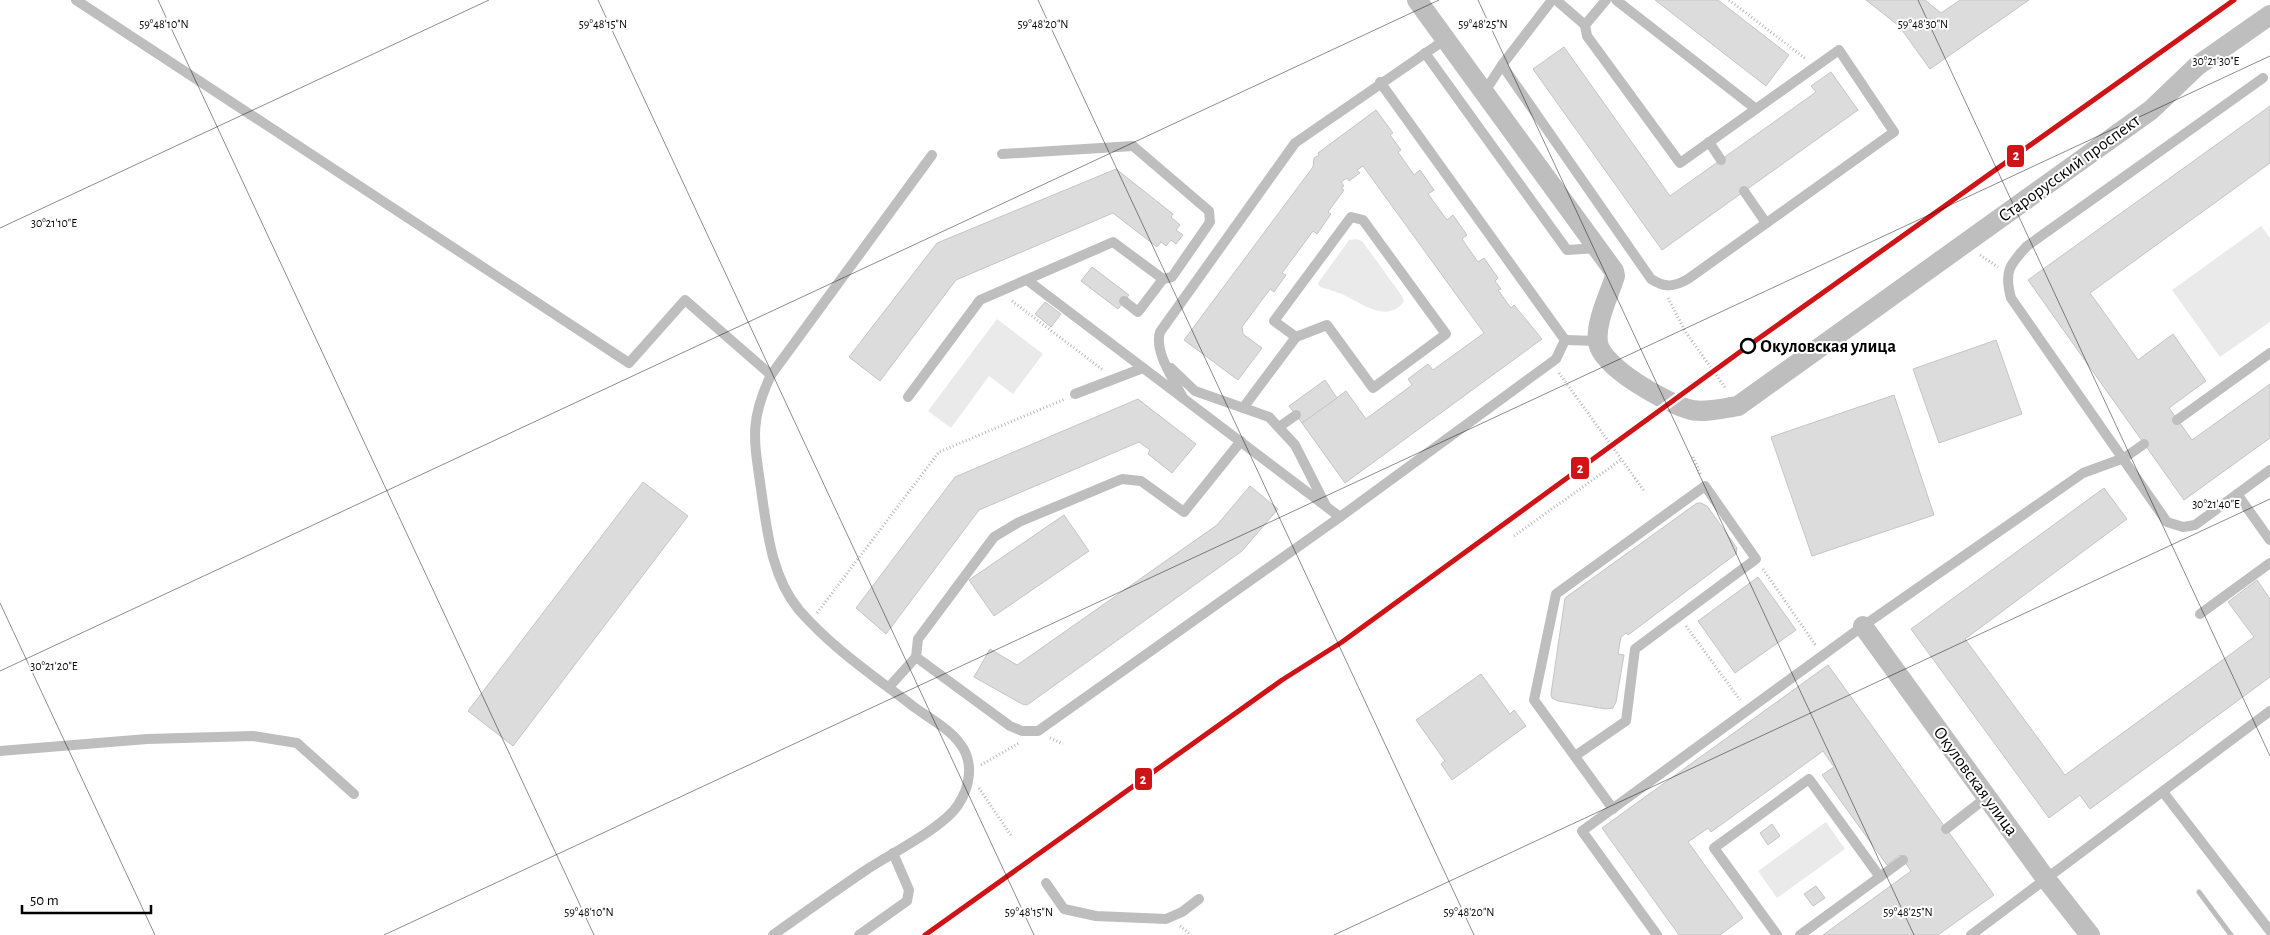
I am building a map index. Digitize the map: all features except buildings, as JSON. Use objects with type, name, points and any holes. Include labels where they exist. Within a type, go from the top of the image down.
[{"type":"street","points":[[1417,0],[1614,271],[1615,276],[1600,321],[1598,341]]},
{"type":"street","name":"Старорусский проспект","points":[[1598,341],[1601,352],[1606,359],[1641,386],[1689,410],[1738,406],[2151,110],[2197,66],[2270,15]]},
{"type":"street","name":"Окуловская улица","points":[[1863,626],[2046,879],[2090,935]]},
{"type":"lane","points":[[76,0],[629,363],[685,300],[771,375]]},
{"type":"lane","points":[[1484,93],[1502,65],[1554,0],[1585,25],[1587,36],[1680,163],[1839,50],[1894,132],[1688,279],[1677,286],[1662,286],[1651,279],[1502,65]]},
{"type":"lane","points":[[1585,25],[1606,0]]},
{"type":"lane","points":[[1616,0],[1756,108]]},
{"type":"lane","points":[[1184,398],[1165,362],[1158,339],[1160,332],[1295,144],[1380,82],[1446,38]]},
{"type":"lane","points":[[1425,53],[1567,250],[1598,248]]},
{"type":"lane","points":[[2263,78],[2027,246],[2013,261],[2007,273],[2011,298],[2167,522],[2183,527],[2195,525],[2270,470]]},
{"type":"lane","points":[[1380,82],[1565,340]]},
{"type":"lane","points":[[1709,142],[1721,160]]},
{"type":"lane","points":[[1002,154],[1133,146],[1210,211],[1210,222],[1172,277],[1163,279],[1138,312],[1124,301]]},
{"type":"lane","points":[[774,935],[937,825],[958,806],[965,792],[970,772],[967,757],[960,744],[889,687],[842,653],[798,609],[776,568],[768,537],[755,444],[755,418],[761,396],[771,375],[932,156]]},
{"type":"lane","points":[[1744,192],[1766,223]]},
{"type":"lane","points":[[1244,408],[1296,337],[1327,325],[1373,388],[1446,334],[1364,220],[1351,217],[1274,321],[1296,337]]},
{"type":"lane","points":[[908,397],[980,300],[1113,242],[1163,279]]},
{"type":"lane","points":[[1027,280],[1340,517]]},
{"type":"lane","points":[[1565,340],[1598,341]]},
{"type":"lane","points":[[916,657],[1010,726],[1022,731],[1038,731],[1340,517],[1552,362],[1556,359],[1565,340]]},
{"type":"lane","points":[[2178,420],[2270,353]]},
{"type":"lane","points":[[1165,362],[1195,391],[1269,417],[1296,445],[1326,506]]},
{"type":"lane","points":[[1075,394],[1143,368]]},
{"type":"lane","points":[[1279,427],[1296,415]]},
{"type":"lane","points":[[889,687],[916,657],[918,639],[994,537],[1019,522],[1122,479],[1141,481],[1184,512],[1241,441]]},
{"type":"lane","points":[[1657,935],[1582,831],[1748,712],[1863,626],[2083,473],[2124,458],[2144,444]]},
{"type":"lane","points":[[1575,756],[1626,721],[1635,649],[1756,559],[1705,486],[1556,594],[1534,700],[1613,809]]},
{"type":"lane","points":[[2237,494],[2270,540]]},
{"type":"lane","points":[[2200,614],[2270,563]]},
{"type":"lane","points":[[1971,935],[2270,711]]},
{"type":"lane","points":[[0,751],[147,739],[253,736],[297,743],[354,794]]},
{"type":"lane","points":[[1778,935],[1714,848],[1809,779],[1880,877]]},
{"type":"lane","points":[[2163,792],[2270,931]]},
{"type":"lane","points":[[1946,829],[1988,797]]},
{"type":"lane","points":[[858,935],[907,901],[909,890],[893,853]]},
{"type":"lane","points":[[1800,935],[1903,860]]},
{"type":"lane","points":[[1046,884],[1064,909],[1096,916],[1166,919],[1182,912],[1199,898]]},
{"type":"path","points":[[1730,0],[1816,66]]},
{"type":"path","points":[[1963,243],[2007,273]]},
{"type":"path","points":[[1662,286],[1685,331],[1725,388]]},
{"type":"path","points":[[1000,291],[1115,379]]},
{"type":"path","points":[[1552,362],[1645,492]]},
{"type":"path","points":[[811,622],[939,452],[1075,394]]},
{"type":"path","points":[[1693,457],[1705,486]]},
{"type":"path","points":[[1514,536],[1622,459]]},
{"type":"path","points":[[1756,559],[1823,657]]},
{"type":"path","points":[[1679,616],[1748,712]]},
{"type":"path","points":[[1012,836],[986,800],[970,772],[1038,731],[1063,744]]},
{"type":"shaded area","points":[[2261,226],[2270,238],[2270,322],[2220,357],[2172,290]]},
{"type":"shaded area","points":[[1356,239],[1362,241],[1402,296],[1404,301],[1392,311],[1385,312],[1370,308],[1343,295],[1320,287],[1318,283],[1349,240]]},
{"type":"shaded area","points":[[997,319],[1043,354],[1013,394],[989,376],[951,428],[928,411]]},
{"type":"shaded area","points":[[1826,822],[1845,849],[1777,898],[1758,871]]},
{"type":"waterway","points":[[2199,892],[2231,935]]},
{"type":"transit line","name":"2","points":[[925,935],[1282,680],[1342,642],[1748,346],[2234,0]]},
{"type":"place","name":"Окуловская улица","points":[[1748,346]]}]
